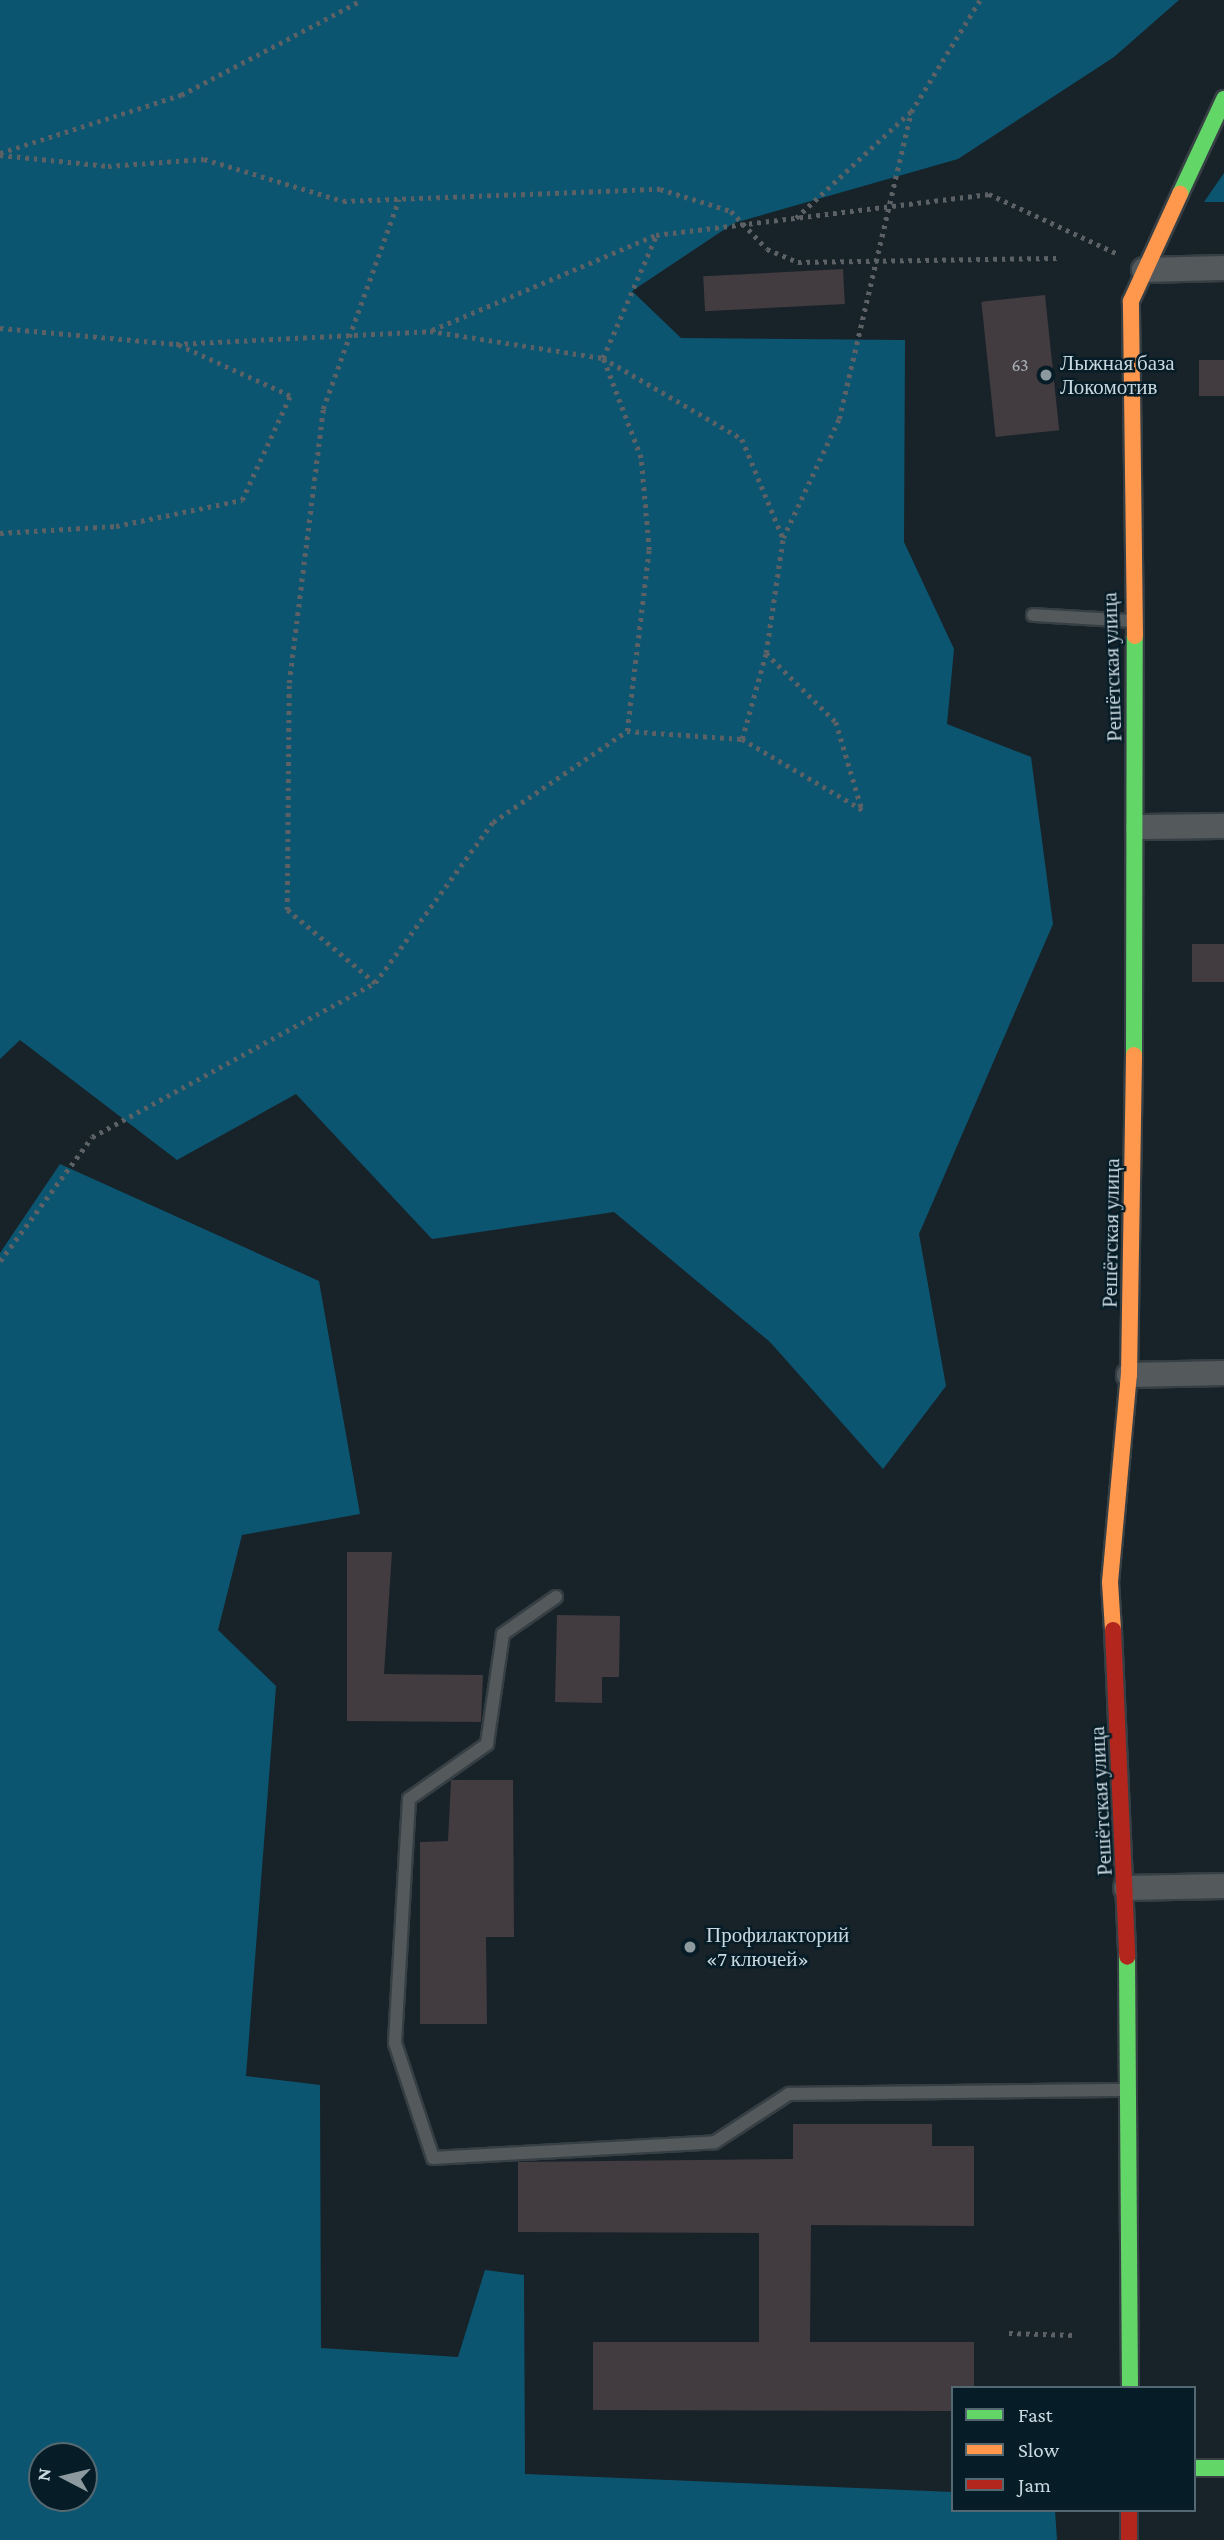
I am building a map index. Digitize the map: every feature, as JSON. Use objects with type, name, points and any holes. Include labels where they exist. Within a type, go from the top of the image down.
[{"type":"street","name":"Решётская улица","points":[[1130,2386],[1131,2090],[1126,1888],[1110,1582],[1129,1375],[1138,827],[1131,621],[1131,301],[1224,99]]},
{"type":"street","points":[[1144,270],[1224,268]]},
{"type":"street","points":[[1138,827],[1224,826]]},
{"type":"street","points":[[1129,1375],[1224,1373]]},
{"type":"street","points":[[1126,1888],[1224,1886]]},
{"type":"street","points":[[1196,2468],[1224,2468]]},
{"type":"street","points":[[1129,2512],[1129,2540]]},
{"type":"lane","points":[[1033,615],[1131,621]]},
{"type":"lane","points":[[556,1597],[503,1634],[487,1744],[410,1799],[395,2043],[433,2158],[715,2142],[789,2094],[1131,2090]]},
{"type":"path","points":[[0,154],[181,95],[362,0]]},
{"type":"path","points":[[796,218],[911,112],[980,0]]},
{"type":"path","points":[[742,739],[766,653],[783,538],[839,419],[911,112]]},
{"type":"path","points":[[0,154],[108,166],[204,159],[343,201],[660,189],[731,211],[767,249],[798,261],[1059,258]]},
{"type":"path","points":[[430,331],[656,235],[989,194],[1088,235],[1144,270]]},
{"type":"path","points":[[375,983],[287,910],[289,683],[323,409],[399,199]]},
{"type":"path","points":[[627,731],[649,550],[641,458],[603,358],[656,235]]},
{"type":"path","points":[[0,328],[176,344],[430,331],[603,358],[742,439],[783,538]]},
{"type":"path","points":[[0,533],[116,526],[242,500],[290,396],[176,344]]},
{"type":"path","points":[[0,1262],[92,1136],[375,983],[493,822],[627,731],[742,739],[863,810],[836,722],[766,653]]},
{"type":"path","points":[[1009,2333],[1075,2335]]},
{"type":"shaded area","points":[[0,0],[1179,0],[1114,57],[958,159],[734,223],[632,291],[681,338],[905,340],[904,542],[954,649],[947,724],[1031,757],[1053,924],[919,1234],[946,1386],[883,1469],[770,1342],[614,1212],[432,1239],[296,1094],[177,1160],[20,1040],[0,1059]]},
{"type":"shaded area","points":[[1224,173],[1224,202],[1204,202]]},
{"type":"shaded area","points":[[60,1164],[319,1281],[360,1514],[242,1535],[218,1630],[276,1686],[246,2076],[320,2085],[321,2348],[458,2357],[485,2270],[524,2275],[525,2474],[951,2492],[951,2512],[1055,2512],[1057,2540],[0,2540],[0,1253]]},
{"type":"building","points":[[843,269],[845,304],[705,311],[703,276]]},
{"type":"building","points":[[1045,295],[1059,430],[996,437],[981,302]]},
{"type":"building","points":[[1199,360],[1224,360],[1224,396],[1199,396]]},
{"type":"building","points":[[1192,944],[1224,944],[1224,982],[1192,982]]},
{"type":"building","points":[[347,1552],[392,1552],[384,1674],[483,1675],[481,1722],[347,1721]]},
{"type":"building","points":[[557,1615],[620,1616],[619,1677],[602,1677],[602,1703],[555,1702]]},
{"type":"building","points":[[451,1780],[513,1780],[514,1937],[486,1937],[487,2024],[420,2024],[420,1842],[448,1841]]},
{"type":"building","points":[[793,2124],[932,2124],[932,2146],[974,2146],[974,2226],[811,2225],[810,2342],[974,2342],[974,2386],[951,2386],[951,2411],[593,2410],[593,2342],[759,2342],[759,2233],[518,2232],[518,2162],[793,2159]]},
{"type":"traffic: fast","points":[[1180,194],[1224,99]]},
{"type":"traffic: fast","points":[[1134,1055],[1135,636]]},
{"type":"traffic: fast","points":[[1127,1957],[1130,2386]]},
{"type":"traffic: fast","points":[[1196,2468],[1224,2468]]},
{"type":"traffic: slow","points":[[1135,636],[1131,301],[1180,194]]},
{"type":"traffic: slow","points":[[1113,1630],[1110,1582],[1129,1375],[1134,1055]]},
{"type":"traffic: jam","points":[[1113,1630],[1127,1957]]},
{"type":"traffic: jam","points":[[1129,2512],[1129,2540]]},
{"type":"place","name":"Лыжная база Локомотив","points":[[1046,375]]},
{"type":"place","name":"Профилакторий «7 ключей»","points":[[690,1947]]}]
